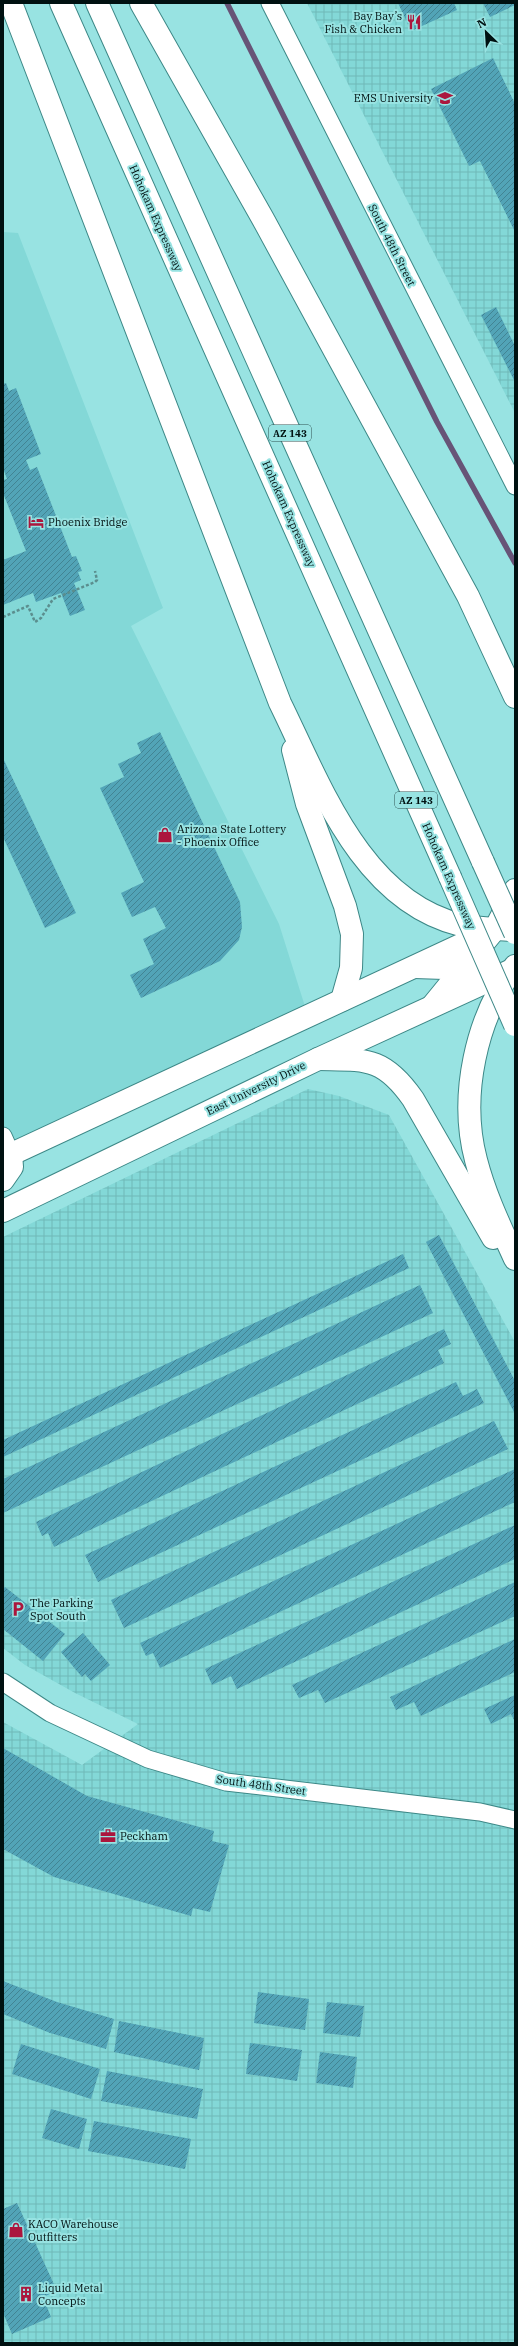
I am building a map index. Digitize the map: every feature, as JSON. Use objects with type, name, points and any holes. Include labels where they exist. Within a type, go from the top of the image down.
[{"type":"main road","points":[[11,3],[280,703],[343,829],[353,845],[378,875],[407,898],[438,916],[459,925],[508,931]]},
{"type":"main road","name":"Hohokam Expressway","points":[[61,3],[515,1025]]},
{"type":"main road","name":"AZ 143","points":[[97,3],[484,862],[508,931]]},
{"type":"main road","points":[[141,3],[267,226],[468,596],[515,697]]},
{"type":"main road","points":[[468,596],[515,662]]},
{"type":"main road","points":[[280,703],[307,804],[349,920],[352,934],[350,976],[342,1000]]},
{"type":"main road","points":[[508,931],[515,890]]},
{"type":"main road","points":[[433,1005],[464,969],[508,931],[515,919]]},
{"type":"main road","points":[[3,1180],[12,1167],[6,1149],[415,967],[508,931]]},
{"type":"main road","points":[[415,967],[514,969]]},
{"type":"main road","points":[[514,969],[493,1003],[480,1038],[471,1080],[470,1119],[475,1159],[487,1197],[515,1259]]},
{"type":"main road","name":"East University Drive","points":[[3,1211],[318,1058],[514,969]]},
{"type":"main road","points":[[318,1058],[374,1062],[399,1080],[412,1099],[483,1224],[515,1270]]},
{"type":"street","name":"South 48th Street","points":[[270,3],[515,486]]},
{"type":"street","name":"South 48th Street","points":[[3,1682],[50,1714],[148,1759],[226,1782],[480,1812],[515,1820]]},
{"type":"path","points":[[3,617],[28,606],[35,622],[41,618],[53,599],[95,582],[97,580],[94,571]]},
{"type":"shaded area","points":[[307,3],[515,3],[515,413]]},
{"type":"shaded area","points":[[3,232],[18,233],[163,608],[131,626],[279,924],[308,1016],[3,1158]]},
{"type":"shaded area","points":[[308,1089],[339,1096],[389,1115],[515,1342],[515,2343],[3,2343],[3,1722],[82,1765],[138,1724],[75,1693],[25,1665],[3,1648],[3,1237]]},
{"type":"building","points":[[398,3],[454,3],[457,10],[411,31]]},
{"type":"building","points":[[483,3],[515,3],[515,5],[490,17]]},
{"type":"building","points":[[493,58],[515,104],[515,232],[480,161],[469,166],[431,89]]},
{"type":"building","points":[[496,307],[515,346],[515,382],[481,315]]},
{"type":"building","name":"Phoenix Bridge","points":[[6,383],[9,391],[16,388],[41,454],[26,460],[30,470],[37,467],[72,557],[76,556],[82,571],[78,572],[81,580],[74,583],[85,610],[70,616],[61,593],[36,602],[33,593],[3,605],[3,560],[26,551],[3,493],[3,480],[7,479],[3,468],[3,384]]},
{"type":"building","name":"Arizona State Lottery - Phoenix Office","points":[[160,732],[240,902],[242,927],[239,940],[220,961],[141,998],[130,975],[154,964],[143,939],[166,928],[155,907],[132,917],[121,893],[144,882],[100,788],[124,777],[118,764],[141,753],[137,743]]},
{"type":"building","points":[[3,758],[76,913],[45,928],[3,837]]},
{"type":"building","points":[[439,1235],[515,1381],[515,1414],[426,1242]]},
{"type":"building","points":[[403,1254],[409,1268],[3,1457],[3,1440]]},
{"type":"building","points":[[420,1285],[433,1313],[3,1513],[3,1479]]},
{"type":"building","points":[[444,1329],[451,1344],[438,1350],[444,1363],[54,1547],[48,1533],[42,1536],[36,1522]]},
{"type":"building","points":[[456,1382],[463,1396],[477,1389],[484,1403],[98,1582],[85,1555]]},
{"type":"building","points":[[494,1421],[508,1449],[124,1628],[111,1600]]},
{"type":"building","points":[[515,1469],[515,1502],[160,1668],[153,1653],[146,1656],[140,1643]]},
{"type":"building","points":[[515,1525],[515,1559],[237,1689],[231,1676],[212,1685],[205,1669]]},
{"type":"building","points":[[515,1582],[515,1616],[325,1703],[318,1690],[299,1698],[292,1685]]},
{"type":"building","name":"The Parking Spot South","points":[[5,1587],[65,1634],[43,1661],[3,1629],[3,1589]]},
{"type":"building","points":[[83,1633],[110,1665],[91,1681],[85,1674],[82,1677],[61,1652]]},
{"type":"building","points":[[515,1639],[515,1672],[421,1716],[414,1702],[396,1710],[390,1697]]},
{"type":"building","points":[[515,1695],[515,1722],[511,1714],[491,1724],[484,1709]]},
{"type":"building","name":"Peckham","points":[[3,1748],[87,1796],[214,1831],[212,1841],[229,1845],[210,1912],[193,1908],[191,1916],[54,1877],[3,1849]]},
{"type":"building","points":[[3,1981],[57,2002],[114,2019],[106,2049],[50,2033],[3,2014]]},
{"type":"building","points":[[258,1992],[309,1999],[305,2030],[254,2023]]},
{"type":"building","points":[[327,2002],[364,2006],[360,2037],[323,2033]]},
{"type":"building","points":[[119,2021],[204,2038],[199,2070],[114,2052]]},
{"type":"building","points":[[250,2043],[302,2050],[297,2081],[246,2074]]},
{"type":"building","points":[[21,2044],[100,2069],[91,2099],[12,2074]]},
{"type":"building","points":[[320,2052],[357,2057],[353,2088],[316,2083]]},
{"type":"building","points":[[107,2071],[203,2089],[197,2119],[101,2101]]},
{"type":"building","points":[[51,2109],[87,2119],[79,2149],[42,2138]]},
{"type":"building","points":[[94,2121],[191,2139],[185,2169],[88,2151]]},
{"type":"building","name":"Liquid Metal Concepts","points":[[17,2203],[57,2291],[43,2297],[51,2317],[12,2334],[3,2313],[3,2209]]},
{"type":"waterway","points":[[227,3],[437,422],[515,563]]},
{"type":"place","name":"Bay Bay’s Fish & Chicken","points":[[414,22]]},
{"type":"place","name":"EMS University","points":[[445,98]]},
{"type":"place","name":"Phoenix Bridge","points":[[36,522]]},
{"type":"place","name":"Arizona State Lottery - Phoenix Office","points":[[165,835]]},
{"type":"place","name":"The Parking Spot South","points":[[18,1609]]},
{"type":"place","name":"Peckham","points":[[108,1836]]},
{"type":"place","name":"KACO Warehouse Outfitters","points":[[16,2230]]},
{"type":"place","name":"Liquid Metal Concepts","points":[[26,2294]]}]
